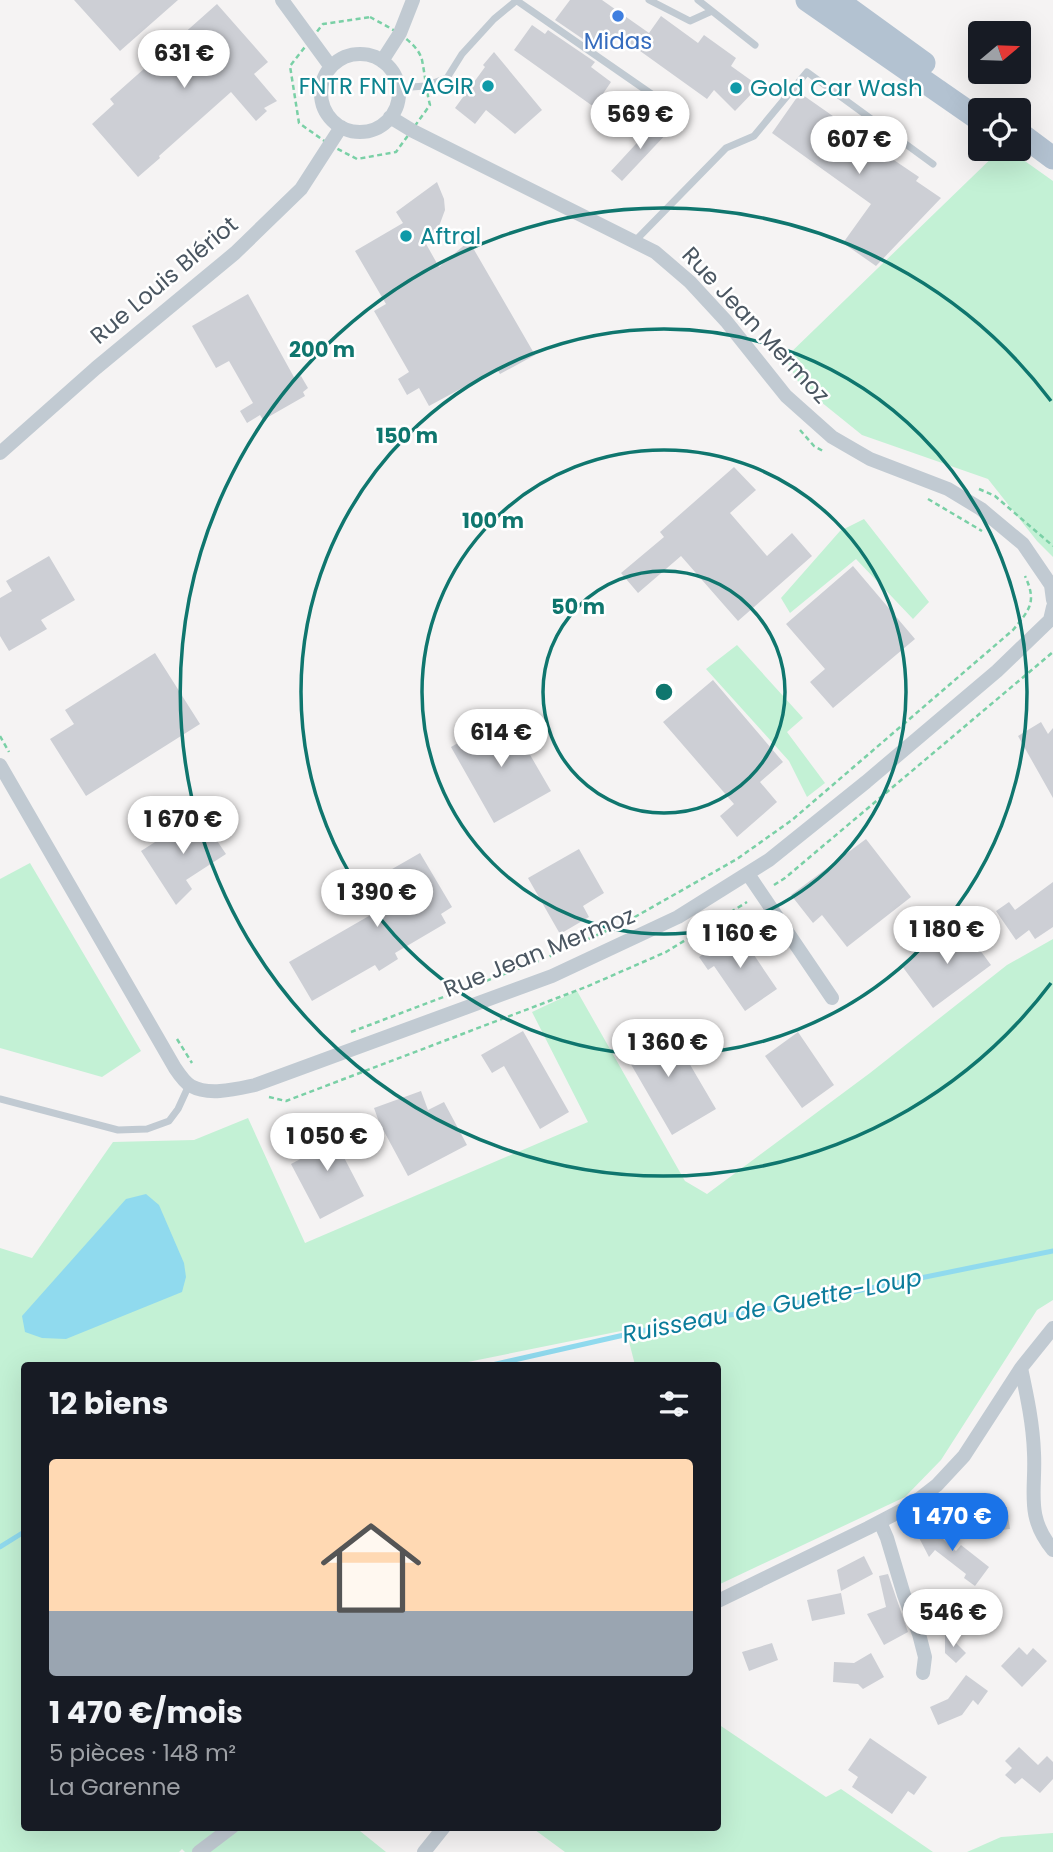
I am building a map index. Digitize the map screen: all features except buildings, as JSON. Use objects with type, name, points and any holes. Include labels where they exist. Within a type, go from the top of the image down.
[{"type":"main road","points":[[807,0],[968,112]]},
{"type":"main road","points":[[837,0],[972,98]]},
{"type":"main road","points":[[1031,142],[1053,158]]},
{"type":"main road","points":[[1031,151],[1053,164]]},
{"type":"street","points":[[282,0],[331,67]]},
{"type":"street","points":[[382,61],[400,33],[413,0]]},
{"type":"street","points":[[350,55],[372,56],[382,61],[396,78],[398,88],[398,99],[390,117],[372,130],[351,131],[341,127],[332,120],[321,99],[325,76],[331,67],[350,55]]},
{"type":"street","name":"Rue Jean Mermoz","points":[[390,117],[409,137],[656,252],[691,282],[786,396],[832,437],[870,459],[948,489],[981,509],[1023,544],[1051,585],[1053,600]]},
{"type":"street","name":"Rue Louis Blériot","points":[[0,453],[96,368],[235,253],[301,189],[341,127]]},
{"type":"street","name":"Rue Jean Mermoz","points":[[189,1086],[206,1090],[255,1085],[552,976],[678,917],[769,860],[866,782],[997,671],[1050,620],[1053,607]]},
{"type":"street","points":[[0,765],[158,1041],[189,1086]]},
{"type":"street","points":[[748,874],[832,998]]},
{"type":"street","points":[[721,1600],[880,1522],[910,1506],[937,1486],[964,1456],[1021,1368],[1053,1328]]},
{"type":"street","points":[[1021,1368],[1029,1406],[1034,1453],[1033,1507],[1043,1538],[1053,1550]]},
{"type":"street","points":[[880,1522],[919,1634],[925,1657],[923,1673]]},
{"type":"street","points":[[199,1852],[227,1831]]},
{"type":"street","points":[[424,1852],[441,1831]]},
{"type":"lane","points":[[398,88],[425,86],[447,78],[462,54],[494,19],[516,0],[663,102]]},
{"type":"lane","points":[[649,0],[690,22],[712,11]]},
{"type":"lane","points":[[698,0],[755,45]]},
{"type":"lane","points":[[635,242],[726,148],[754,136],[807,72],[933,164]]},
{"type":"lane","points":[[0,1099],[118,1130],[147,1129],[169,1121],[189,1086]]},
{"type":"path","points":[[370,17],[400,33],[422,57],[430,105],[396,152],[357,159],[330,145],[299,123],[290,66],[323,24],[370,17]]},
{"type":"path","points":[[798,429],[814,446],[825,452]]},
{"type":"path","points":[[929,499],[990,536]]},
{"type":"path","points":[[340,1036],[544,959],[626,922],[737,859],[792,820],[1013,630],[1032,602],[1031,590],[1024,573]]},
{"type":"path","points":[[992,703],[1053,652]]},
{"type":"path","points":[[173,1031],[197,1071]]},
{"type":"green space","points":[[989,161],[1025,161],[1053,181],[1053,557],[988,479],[862,435],[800,385],[785,358]]},
{"type":"green space","points":[[864,519],[929,602],[913,619],[856,559],[790,613],[781,598],[840,531]]},
{"type":"green space","points":[[737,645],[803,718],[787,732],[825,783],[807,797],[789,761],[706,669]]},
{"type":"green space","points":[[30,863],[141,1051],[102,1077],[0,1048],[0,879]]},
{"type":"green space","points":[[1053,939],[1053,1300],[1037,1310],[941,1460],[905,1497],[721,1584],[721,1362],[634,1362],[626,1330],[468,1362],[21,1362],[21,1831],[360,1831],[386,1852],[185,1852],[182,1849],[179,1852],[0,1852],[0,1248],[32,1258],[113,1142],[194,1140],[248,1118],[305,1243],[588,1122],[532,1012],[577,991],[685,1181],[707,1194],[870,1073],[1007,965]]},
{"type":"green space","points":[[721,1726],[826,1797],[841,1789],[933,1852],[565,1852],[536,1831],[721,1831]]},
{"type":"green space","points":[[1053,1833],[1053,1852],[967,1852],[1001,1837]]},
{"type":"water","points":[[146,1194],[159,1205],[184,1263],[186,1277],[182,1292],[66,1339],[42,1338],[25,1332],[22,1316],[126,1199]]},
{"type":"waterway","name":"Ruisseau de Guette-Loup","points":[[505,1362],[668,1325],[773,1308],[1053,1251]]},
{"type":"waterway","name":"Ruisseau de Guette-Loup","points":[[0,1547],[21,1534]]},
{"type":"place","name":"Midas","points":[[618,16]]},
{"type":"place","name":"FNTR FNTV AGIR","points":[[488,86]]},
{"type":"place","name":"Gold Car Wash","points":[[736,88]]},
{"type":"place","name":"Aftral","points":[[406,236]]}]
